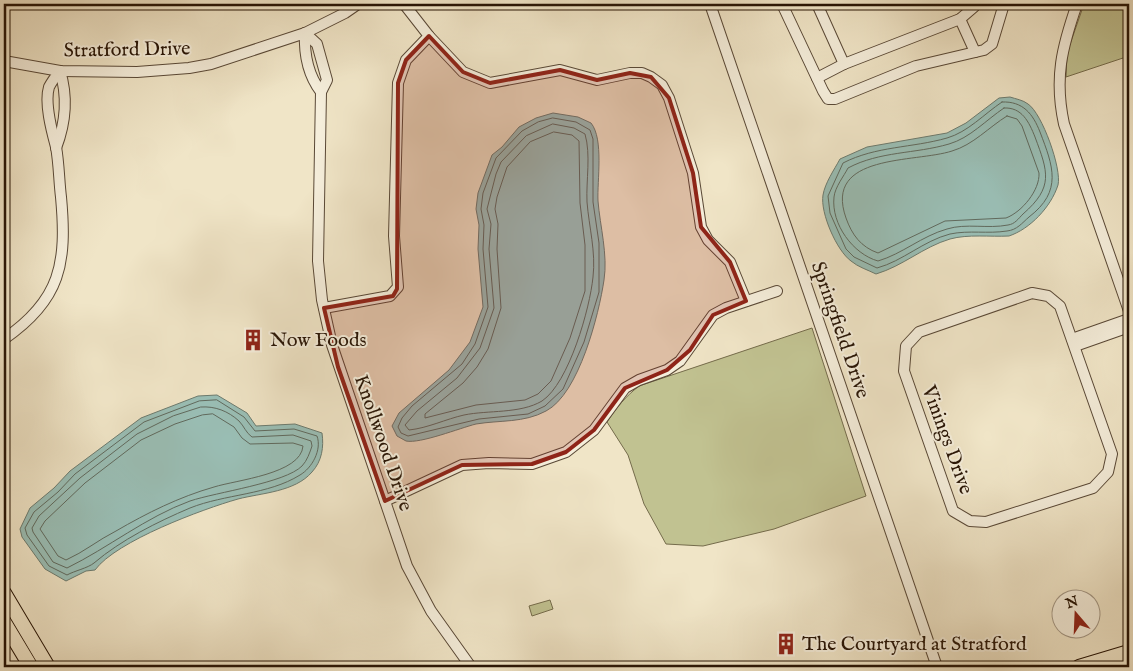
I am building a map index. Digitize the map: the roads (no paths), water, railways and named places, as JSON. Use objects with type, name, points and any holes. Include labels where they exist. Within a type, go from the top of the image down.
[{"type":"main road","points":[[4,593],[48,667]]},
{"type":"main road","points":[[4,622],[31,667]]},
{"type":"main road","points":[[1079,667],[1129,652]]},
{"type":"street","name":"Stratford Drive","points":[[4,61],[60,70],[137,72],[189,68],[211,64],[305,33],[344,14],[358,4]]},
{"type":"street","points":[[404,4],[429,36],[463,72],[490,82],[560,70],[597,80],[630,73],[642,73],[651,76],[662,85],[669,98],[693,173],[701,227],[708,240],[730,262],[746,301]]},
{"type":"street","name":"Springfield Drive","points":[[710,4],[937,667]]},
{"type":"street","points":[[782,4],[828,99],[835,99],[916,66],[984,50],[992,44],[1004,4]]},
{"type":"street","points":[[817,4],[844,64]]},
{"type":"street","points":[[817,78],[844,64],[960,19],[975,4]]},
{"type":"street","points":[[1077,4],[1060,61],[1058,85],[1060,106],[1064,124],[1129,311]]},
{"type":"street","points":[[960,19],[975,52]]},
{"type":"street","name":"Knollwood Drive","points":[[305,33],[304,54],[314,83],[321,92]]},
{"type":"street","name":"Knollwood Drive","points":[[305,33],[317,44],[327,80],[321,92],[317,244],[324,308],[334,352],[406,566],[419,591],[471,667]]},
{"type":"street","points":[[324,308],[390,296],[398,287],[394,236],[398,83],[406,60],[429,36]]},
{"type":"street","points":[[4,340],[26,323],[52,292],[61,261],[64,232],[56,148],[49,127],[49,88],[60,70]]},
{"type":"street","points":[[56,148],[64,127],[65,89],[60,70]]},
{"type":"street","points":[[384,501],[462,465],[489,463],[532,464],[566,452],[594,430],[614,400],[625,388],[639,380],[667,370],[690,350],[704,325],[713,315],[746,301],[777,291]]},
{"type":"street","name":"Vinings Drive","points":[[1032,293],[1048,296],[1060,306],[1074,343],[1112,454],[1108,472],[1093,488],[986,522],[970,521],[953,511],[904,371],[906,346],[919,332],[1032,293]]},
{"type":"street","points":[[1074,343],[1129,319]]},
{"type":"street","points":[[1074,343],[1129,327]]},
{"type":"water","points":[[1010,97],[1028,104],[1033,109],[1045,129],[1057,167],[1058,185],[1055,193],[1045,209],[1032,223],[1009,236],[957,237],[940,242],[886,271],[876,274],[857,265],[846,256],[840,249],[831,231],[824,212],[823,203],[826,186],[840,159],[867,147],[947,133],[966,123],[999,98]]},
{"type":"water","points":[[553,113],[578,117],[591,123],[595,130],[599,149],[598,201],[605,270],[592,332],[578,371],[558,402],[538,415],[529,418],[476,424],[430,438],[406,441],[397,436],[392,426],[399,413],[449,370],[470,342],[483,307],[478,249],[479,225],[476,209],[478,193],[492,155],[502,147],[519,127],[536,118]]},
{"type":"water","points":[[217,395],[247,413],[256,426],[295,424],[322,433],[322,454],[312,472],[305,479],[287,488],[238,499],[161,527],[121,548],[95,570],[86,571],[66,581],[45,569],[22,537],[20,529],[30,508],[54,488],[70,471],[141,418],[198,396]]},
{"type":"place","name":"Now Foods","points":[[253,340]]},
{"type":"place","name":"The Courtyard at Stratford","points":[[786,644]]}]
